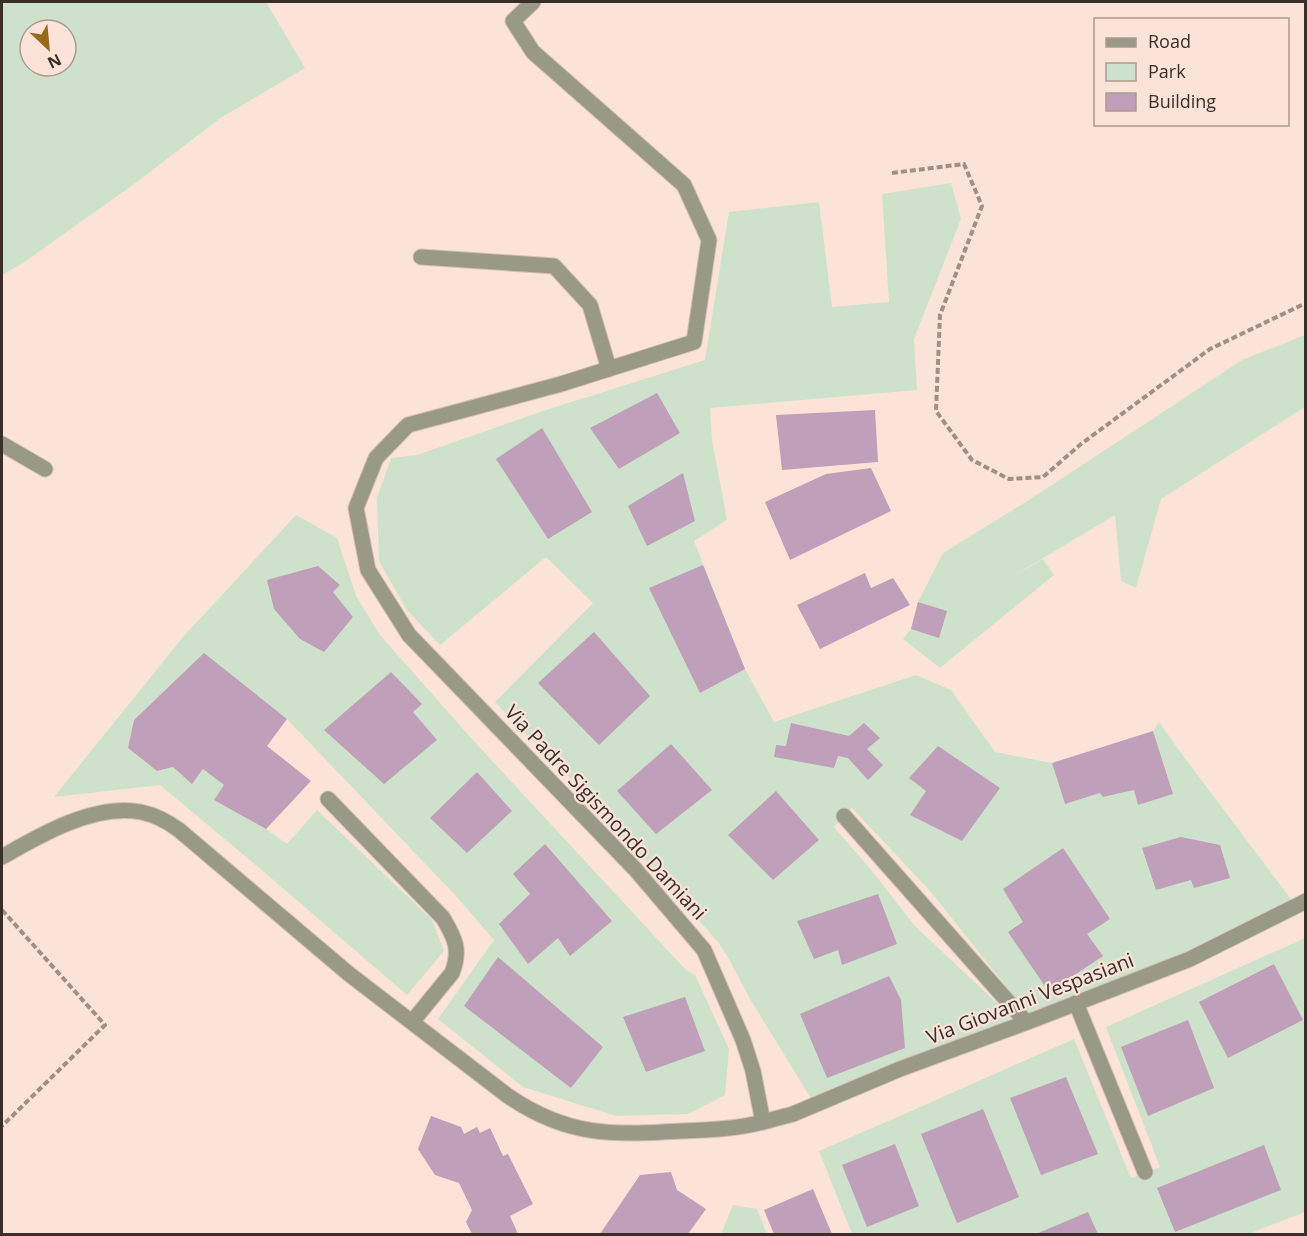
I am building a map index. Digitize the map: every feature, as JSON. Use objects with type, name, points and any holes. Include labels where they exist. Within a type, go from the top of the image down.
[{"type":"street","name":"Via Padre Sigismondo Damiani","points":[[533,2],[513,21],[533,52],[684,185],[709,240],[694,342],[561,384],[408,425],[376,458],[356,508],[368,570],[409,634],[635,869],[704,950],[743,1040],[764,1122]]},
{"type":"street","points":[[421,257],[554,266],[590,304],[609,369]]},
{"type":"street","points":[[2,444],[45,469]]},
{"type":"street","points":[[328,799],[443,918],[455,939],[457,948],[452,973],[412,1022]]},
{"type":"street","points":[[2,857],[41,836],[88,816],[128,811],[156,816],[179,830],[349,974],[518,1103],[543,1116],[572,1127],[595,1132],[632,1134],[720,1130],[764,1122]]},
{"type":"street","points":[[844,816],[1026,1022]]},
{"type":"street","name":"Via Giovanni Vespasiani","points":[[764,1122],[793,1114],[900,1069],[1190,959],[1305,901]]},
{"type":"street","points":[[1076,1003],[1145,1172]]},
{"type":"path","points":[[891,172],[964,164],[982,206],[940,315],[936,411],[972,460],[1008,479],[1043,477],[1081,444],[1210,349],[1305,303]]},
{"type":"path","points":[[2,910],[105,1025],[2,1126]]},
{"type":"green space","points":[[2,2],[266,2],[305,68],[219,119],[137,182],[23,263],[2,275]]},
{"type":"green space","points":[[951,183],[961,219],[914,339],[917,390],[710,408],[712,440],[727,520],[694,541],[745,669],[774,722],[916,675],[951,690],[995,752],[1052,763],[1065,804],[1100,793],[1103,797],[1134,790],[1138,805],[1173,794],[1153,731],[1159,722],[1291,899],[1292,907],[1033,1020],[930,891],[852,808],[834,827],[915,926],[1019,1024],[815,1105],[718,942],[583,791],[495,702],[593,603],[546,557],[440,645],[406,609],[379,561],[377,498],[391,458],[417,455],[546,410],[705,360],[729,212],[819,202],[832,307],[889,302],[882,194]]},
{"type":"green space","points":[[1305,335],[1305,407],[1161,499],[1136,588],[1121,581],[1115,515],[1008,579],[1043,559],[1054,575],[940,668],[903,639],[911,629],[918,602],[943,553],[1029,500],[1242,360]]},
{"type":"green space","points":[[296,515],[337,538],[356,596],[380,635],[471,738],[686,970],[695,975],[729,1049],[725,1095],[688,1114],[616,1116],[523,1087],[438,1019],[494,940],[456,896],[287,719],[204,654],[134,720],[128,748],[157,771],[173,767],[192,783],[203,769],[224,785],[214,800],[266,829],[287,844],[317,810],[432,920],[444,951],[407,995],[160,785],[54,797],[183,637]]},
{"type":"green space","points":[[1305,938],[1305,1212],[1248,1234],[852,1234],[819,1151],[1074,1039],[1131,1178],[1160,1167],[1106,1027]]},
{"type":"green space","points":[[733,1205],[757,1209],[767,1234],[721,1234]]},
{"type":"building","points":[[657,393],[680,433],[619,469],[590,428]]},
{"type":"building","points":[[875,410],[878,462],[782,470],[776,415]]},
{"type":"building","points":[[542,428],[592,512],[548,539],[496,459]]},
{"type":"building","points":[[871,468],[891,511],[790,560],[765,502],[826,474]]},
{"type":"building","points":[[683,473],[695,521],[647,546],[628,506]]},
{"type":"building","points":[[703,565],[745,669],[700,693],[649,588]]},
{"type":"building","points":[[318,566],[340,585],[333,592],[353,617],[324,652],[300,639],[274,609],[267,580]]},
{"type":"building","points":[[865,573],[871,588],[893,578],[910,605],[820,649],[797,605]]},
{"type":"building","points":[[918,602],[947,611],[939,638],[911,629]]},
{"type":"building","points":[[594,632],[650,696],[599,745],[538,683]]},
{"type":"building","points":[[204,653],[287,719],[267,746],[311,781],[266,829],[214,800],[224,785],[203,769],[192,784],[173,767],[157,771],[128,748],[134,720]]},
{"type":"building","points":[[391,672],[422,704],[413,712],[437,740],[384,784],[324,730]]},
{"type":"building","points":[[791,723],[849,736],[864,723],[880,738],[867,749],[883,765],[868,780],[848,758],[838,756],[834,768],[774,757],[776,745],[786,746]]},
{"type":"building","points":[[1153,731],[1173,794],[1138,805],[1134,790],[1103,797],[1100,793],[1065,804],[1052,763]]},
{"type":"building","points":[[671,744],[712,790],[656,834],[617,791]]},
{"type":"building","points":[[938,746],[1000,788],[962,841],[910,815],[926,791],[909,778]]},
{"type":"building","points":[[477,772],[512,811],[467,853],[430,818]]},
{"type":"building","points":[[776,791],[819,840],[773,880],[728,835]]},
{"type":"building","points":[[1181,837],[1220,845],[1230,878],[1194,888],[1191,880],[1156,890],[1142,848]]},
{"type":"building","points":[[545,844],[612,921],[570,956],[558,938],[528,964],[499,924],[530,894],[513,874]]},
{"type":"building","points":[[1063,848],[1110,919],[1087,934],[1103,956],[1049,992],[1008,932],[1023,922],[1003,889]]},
{"type":"building","points":[[878,894],[897,944],[842,965],[838,950],[814,959],[797,921]]},
{"type":"building","points":[[498,957],[603,1047],[571,1088],[464,1006]]},
{"type":"building","points":[[1274,964],[1303,1020],[1228,1058],[1199,1002]]},
{"type":"building","points":[[889,976],[901,1000],[905,1048],[827,1078],[800,1014]]},
{"type":"building","points":[[685,997],[705,1051],[646,1072],[623,1017]]},
{"type":"building","points":[[1188,1020],[1214,1088],[1148,1116],[1121,1047]]},
{"type":"building","points":[[1066,1077],[1098,1154],[1041,1175],[1010,1098]]},
{"type":"building","points":[[983,1109],[1019,1197],[957,1223],[921,1134]]},
{"type":"building","points":[[431,1116],[461,1127],[464,1134],[477,1127],[480,1133],[490,1128],[503,1156],[508,1154],[533,1204],[510,1216],[518,1234],[472,1234],[466,1222],[472,1210],[459,1183],[435,1175],[418,1149]]},
{"type":"building","points":[[895,1144],[919,1206],[867,1227],[842,1165]]},
{"type":"building","points":[[1264,1145],[1281,1190],[1175,1232],[1157,1188]]},
{"type":"building","points":[[671,1172],[677,1190],[706,1209],[688,1234],[600,1234],[640,1175]]},
{"type":"building","points":[[813,1189],[832,1234],[774,1234],[764,1210]]},
{"type":"building","points":[[1088,1212],[1098,1234],[1036,1234]]}]
